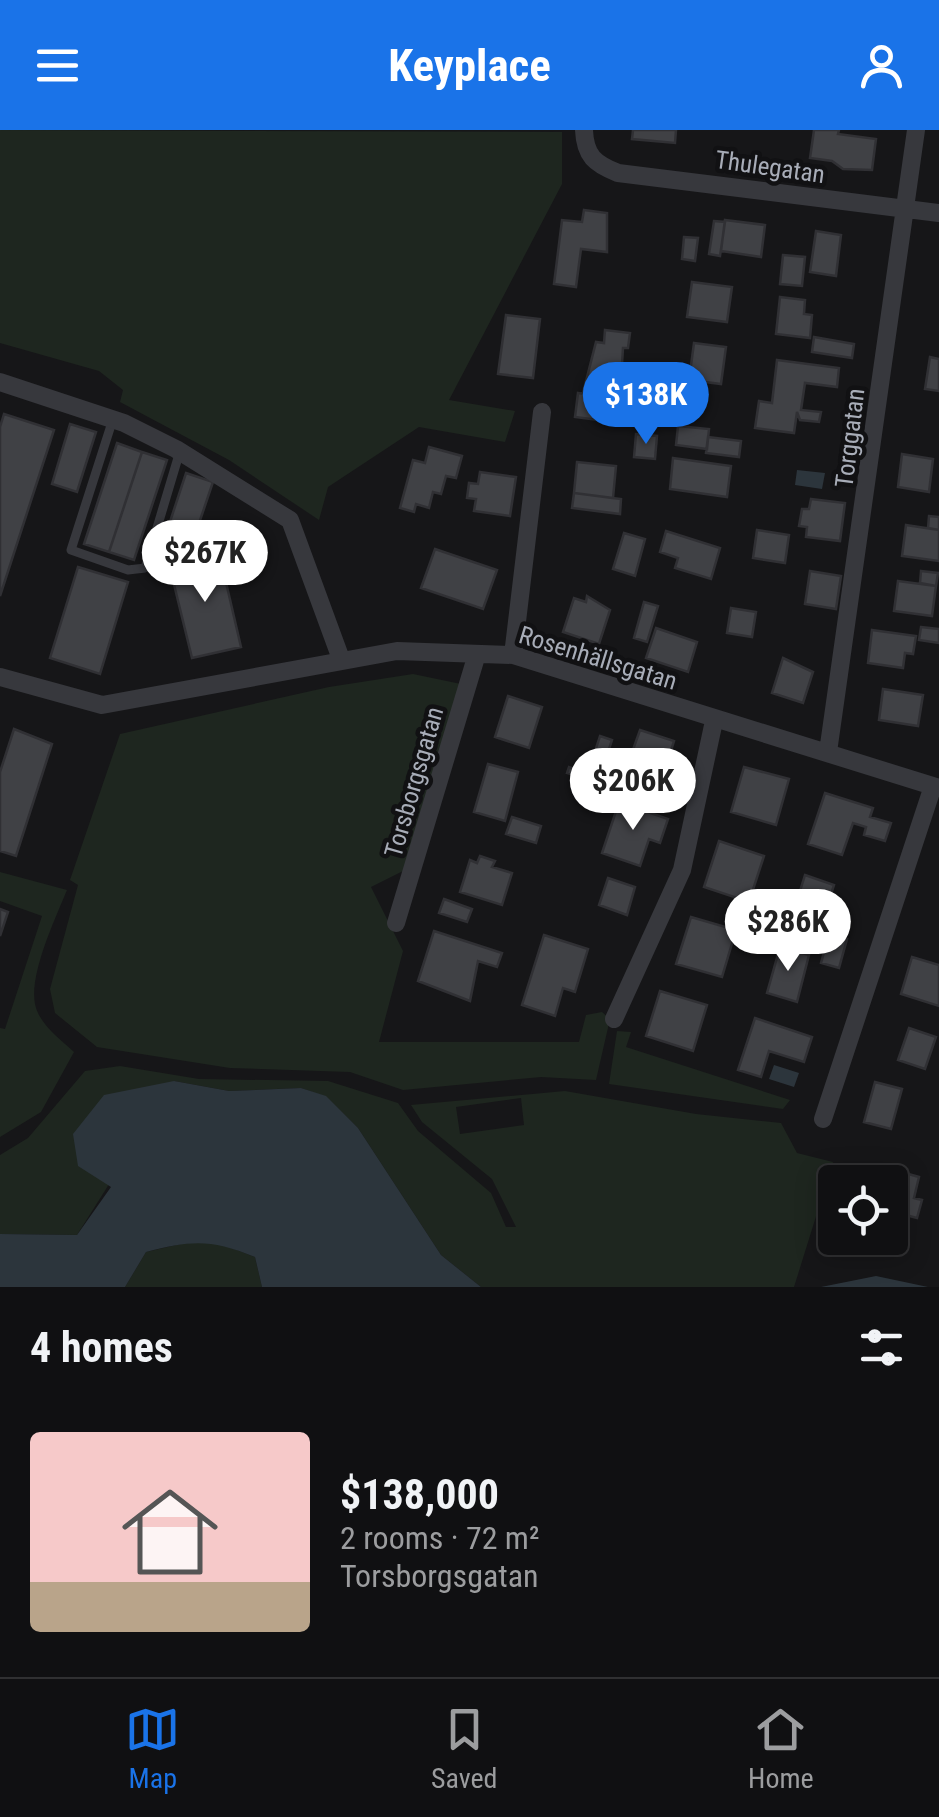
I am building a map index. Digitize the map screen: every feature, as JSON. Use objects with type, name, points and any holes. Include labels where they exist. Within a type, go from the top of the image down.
[{"type":"street","name":"Thulegatan","points":[[584,130],[584,147],[596,164],[618,173],[939,213]]},
{"type":"street","name":"Torggatan","points":[[828,752],[916,130]]},
{"type":"street","points":[[1,386],[113,419],[180,451],[290,520],[341,659]]},
{"type":"street","points":[[513,655],[542,412]]},
{"type":"street","name":"Rosenhällsgatan","points":[[2,684],[102,705],[397,651],[513,655],[936,787]]},
{"type":"street","name":"Torsborgsgatan","points":[[396,923],[477,654]]},
{"type":"street","points":[[614,1018],[682,870],[714,720]]},
{"type":"street","points":[[824,1119],[936,787]]},
{"type":"lane","points":[[113,419],[71,550],[128,570],[145,568],[180,451]]},
{"type":"shaded area","points":[[0,130],[562,132],[562,184],[449,400],[515,411],[505,442],[419,427],[328,487],[319,520],[229,460],[120,402],[123,390],[99,371],[0,343]]},
{"type":"shaded area","points":[[797,470],[825,473],[822,489],[795,485]]},
{"type":"shaded area","points":[[413,674],[461,684],[405,870],[371,887],[403,951],[379,1042],[579,1042],[586,1015],[602,1012],[610,1019],[596,1080],[541,1077],[403,1090],[350,1072],[230,1068],[97,1047],[55,1013],[50,989],[78,885],[70,880],[120,734],[329,687]]},
{"type":"shaded area","points":[[0,872],[67,890],[45,946],[34,992],[41,1018],[74,1052],[41,1112],[0,1137],[0,1028],[5,1029],[42,916],[0,901]]},
{"type":"shaded area","points":[[617,1031],[631,1032],[626,1047],[790,1100],[783,1109],[609,1084]]},
{"type":"shaded area","points":[[774,1065],[799,1073],[794,1087],[769,1079]]},
{"type":"shaded area","points":[[120,1066],[199,1079],[328,1081],[398,1103],[418,1131],[491,1193],[506,1227],[516,1227],[492,1179],[422,1122],[411,1105],[565,1091],[696,1114],[781,1123],[797,1153],[833,1162],[818,1165],[818,1210],[794,1287],[481,1287],[441,1255],[358,1128],[326,1097],[301,1088],[229,1091],[174,1081],[77,1235],[0,1234],[0,1155],[28,1138],[85,1071]],"holes":[[[521,1098],[524,1125],[460,1134],[456,1107]]]},
{"type":"shaded area","points":[[174,1081],[229,1091],[301,1088],[326,1096],[358,1128],[441,1255],[481,1287],[262,1287],[255,1257],[201,1243],[146,1252],[125,1287],[0,1287],[0,1234],[77,1235],[111,1187],[78,1166],[73,1134],[104,1095]]},
{"type":"shaded area","points":[[189,1242],[219,1243],[255,1257],[262,1287],[125,1287],[146,1252]]},
{"type":"shaded area","points":[[876,1276],[928,1287],[821,1287]]},
{"type":"building","points":[[633,130],[676,130],[675,143],[632,139]]},
{"type":"building","points":[[814,130],[839,130],[838,134],[876,139],[872,170],[843,169],[832,161],[810,158]]},
{"type":"building","points":[[584,210],[607,213],[607,252],[581,249],[576,287],[554,284],[562,220],[582,222]]},
{"type":"building","points":[[725,220],[765,225],[761,257],[721,251]]},
{"type":"building","points":[[714,221],[725,222],[720,256],[709,254]]},
{"type":"building","points":[[816,231],[841,235],[836,276],[810,272]]},
{"type":"building","points":[[684,237],[698,238],[695,261],[682,259]]},
{"type":"building","points":[[783,255],[805,257],[802,286],[780,284]]},
{"type":"building","points":[[692,282],[732,287],[727,322],[687,317]]},
{"type":"building","points":[[780,297],[805,300],[804,314],[812,315],[810,338],[776,334]]},
{"type":"building","points":[[506,315],[540,319],[533,378],[498,374]]},
{"type":"building","points":[[605,330],[630,333],[628,348],[623,348],[620,398],[583,393],[596,342],[604,343]]},
{"type":"building","points":[[814,337],[854,344],[852,358],[812,352]]},
{"type":"building","points":[[694,343],[726,347],[721,384],[689,380]]},
{"type":"building","points":[[930,357],[939,359],[939,391],[925,389]]},
{"type":"building","points":[[777,360],[839,368],[837,387],[805,383],[801,410],[821,412],[819,422],[800,420],[797,412],[794,433],[755,428],[759,401],[772,403]]},
{"type":"building","points":[[578,393],[609,397],[606,421],[575,417]]},
{"type":"building","points":[[4,414],[54,430],[0,596],[0,427]]},
{"type":"building","points":[[70,424],[96,432],[77,492],[52,484]]},
{"type":"building","points":[[678,426],[709,429],[707,449],[676,445]]},
{"type":"building","points":[[636,434],[657,436],[655,459],[634,457]]},
{"type":"building","points":[[708,437],[741,441],[739,457],[706,453]]},
{"type":"building","points":[[117,443],[142,452],[109,552],[84,544]]},
{"type":"building","points":[[429,447],[462,456],[456,478],[446,476],[441,494],[433,492],[429,508],[416,504],[414,512],[400,508],[413,460],[425,463]]},
{"type":"building","points":[[142,452],[167,460],[134,560],[109,552]]},
{"type":"building","points":[[902,454],[933,459],[929,492],[898,487]]},
{"type":"building","points":[[673,458],[731,466],[727,497],[670,489]]},
{"type":"building","points":[[577,462],[616,466],[613,498],[574,493]]},
{"type":"building","points":[[480,472],[516,477],[510,516],[474,511],[476,499],[467,498],[469,483],[478,484]]},
{"type":"building","points":[[186,473],[213,482],[191,547],[167,552],[164,540]]},
{"type":"building","points":[[574,493],[621,499],[620,514],[572,508]]},
{"type":"building","points":[[811,499],[845,503],[840,541],[806,537],[807,527],[799,526],[802,509],[809,509]]},
{"type":"building","points":[[929,516],[939,517],[939,530],[928,528]]},
{"type":"building","points":[[906,525],[939,530],[939,561],[902,556]]},
{"type":"building","points":[[757,530],[789,535],[785,563],[753,558]]},
{"type":"building","points":[[666,531],[720,548],[711,579],[675,568],[678,558],[660,552]]},
{"type":"building","points":[[624,533],[645,539],[635,576],[613,569]]},
{"type":"building","points":[[435,549],[497,570],[483,609],[421,588]]},
{"type":"building","points":[[219,552],[241,647],[192,658],[169,564]]},
{"type":"building","points":[[78,567],[128,582],[100,674],[50,658]]},
{"type":"building","points":[[810,571],[841,576],[836,609],[805,604]]},
{"type":"building","points":[[921,571],[938,573],[936,586],[920,583]]},
{"type":"building","points":[[898,581],[936,586],[932,616],[894,611]]},
{"type":"building","points":[[587,596],[610,610],[599,644],[563,632],[574,598],[586,602]]},
{"type":"building","points":[[644,602],[658,606],[647,642],[634,638]]},
{"type":"building","points":[[731,608],[756,612],[752,637],[727,633]]},
{"type":"building","points":[[921,627],[939,629],[939,643],[919,640]]},
{"type":"building","points":[[656,628],[697,642],[688,672],[646,658]]},
{"type":"building","points":[[872,630],[916,636],[913,654],[905,653],[903,668],[868,663]]},
{"type":"building","points":[[783,658],[813,672],[803,703],[772,693]]},
{"type":"building","points":[[883,689],[923,695],[918,726],[879,720]]},
{"type":"building","points":[[508,696],[542,707],[529,748],[495,737]]},
{"type":"building","points":[[14,729],[52,744],[16,856],[0,851],[0,772]]},
{"type":"building","points":[[640,730],[674,741],[665,770],[630,758]]},
{"type":"building","points":[[600,736],[612,740],[598,783],[586,779]]},
{"type":"building","points":[[583,757],[592,760],[586,779],[567,773],[569,767],[578,770]]},
{"type":"building","points":[[488,764],[518,772],[505,821],[474,812]]},
{"type":"building","points":[[744,767],[789,779],[776,825],[731,812]]},
{"type":"building","points":[[586,779],[602,785],[599,793],[589,798],[581,796]]},
{"type":"building","points":[[825,793],[873,808],[870,817],[891,823],[885,841],[864,835],[866,827],[853,823],[842,855],[808,844]]},
{"type":"building","points":[[619,802],[668,819],[660,843],[649,839],[640,866],[602,853]]},
{"type":"building","points":[[512,817],[541,826],[536,843],[506,834]]},
{"type":"building","points":[[719,841],[764,856],[749,902],[704,887]]},
{"type":"building","points":[[480,856],[495,861],[492,867],[512,873],[502,905],[460,892],[470,860],[477,863]]},
{"type":"building","points":[[805,875],[834,885],[819,932],[790,923]]},
{"type":"building","points":[[608,878],[635,887],[627,915],[599,905]]},
{"type":"building","points":[[444,899],[472,909],[467,922],[439,913]]},
{"type":"building","points":[[0,909],[8,912],[0,936]]},
{"type":"building","points":[[691,917],[736,930],[722,977],[676,964]]},
{"type":"building","points":[[434,931],[502,953],[497,967],[478,961],[470,1001],[418,981]]},
{"type":"building","points":[[829,934],[847,939],[839,968],[821,963]]},
{"type":"building","points":[[544,935],[588,949],[575,992],[563,988],[555,1016],[522,1005]]},
{"type":"building","points":[[780,947],[809,955],[797,1002],[767,993]]},
{"type":"building","points":[[912,957],[939,965],[939,1006],[901,994]]},
{"type":"building","points":[[660,991],[707,1005],[693,1051],[646,1036]]},
{"type":"building","points":[[755,1018],[812,1037],[804,1062],[769,1051],[761,1077],[738,1070]]},
{"type":"building","points":[[909,1028],[936,1037],[925,1069],[898,1060]]},
{"type":"building","points":[[875,1082],[902,1089],[891,1129],[864,1122]]},
{"type":"building","points":[[908,1174],[919,1177],[914,1198],[922,1200],[917,1218],[908,1216]]}]
